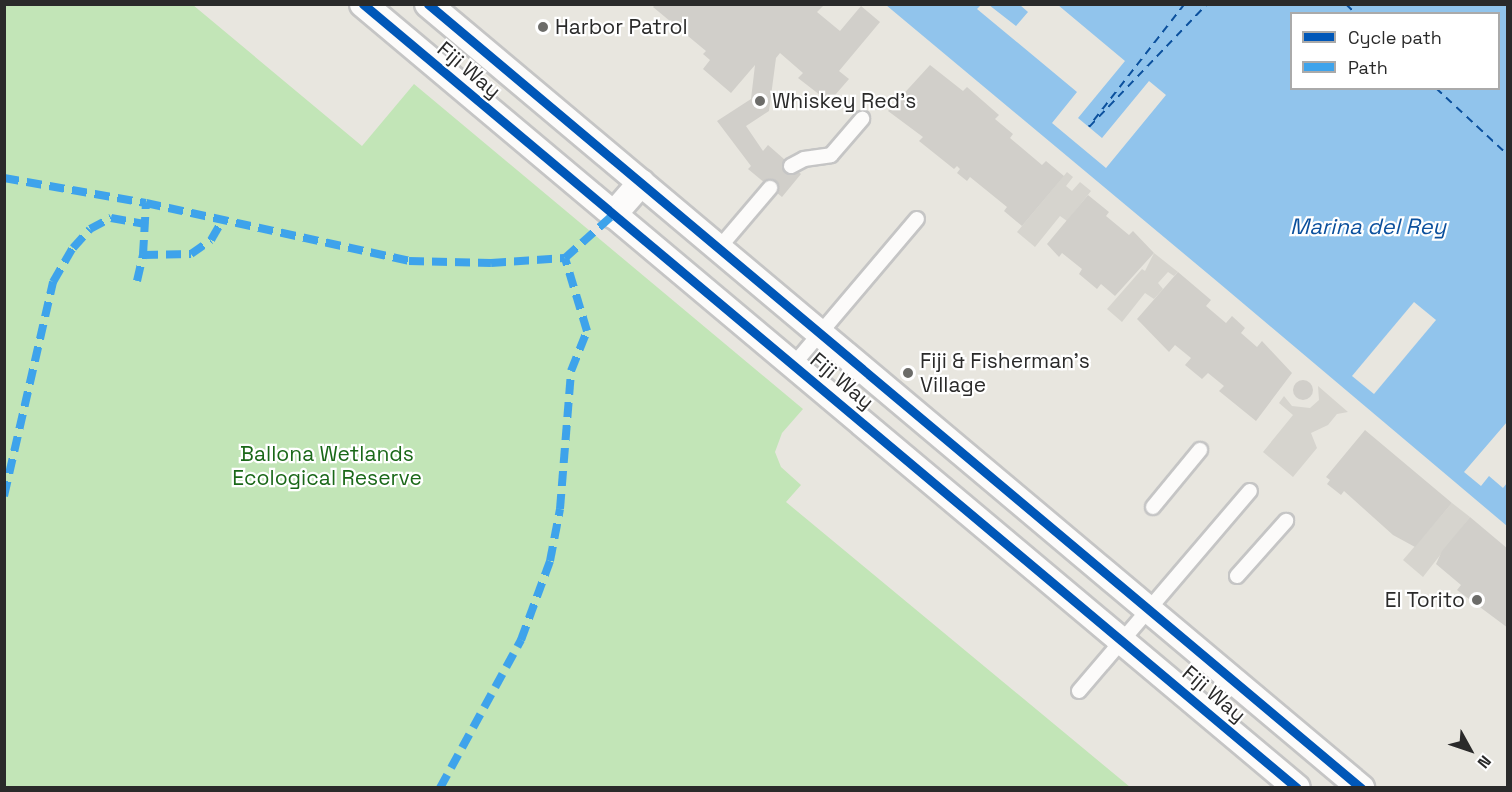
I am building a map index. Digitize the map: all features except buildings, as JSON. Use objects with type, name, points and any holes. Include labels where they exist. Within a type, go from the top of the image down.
[{"type":"street","name":"Fiji Way","points":[[363,4],[1297,788]]},
{"type":"street","name":"Fiji Way","points":[[428,4],[1150,607],[1361,788]]},
{"type":"street","points":[[613,215],[641,183]]},
{"type":"lane","points":[[791,166],[804,159],[831,155],[862,119]]},
{"type":"lane","points":[[719,248],[770,188]]},
{"type":"lane","points":[[794,364],[917,219]]},
{"type":"lane","points":[[1153,507],[1200,450]]},
{"type":"lane","points":[[1079,691],[1250,491]]},
{"type":"lane","points":[[1237,576],[1286,521]]},
{"type":"green space","name":"Ballona Wetlands Ecological Reserve","points":[[5,4],[193,5],[362,146],[414,84],[803,409],[782,433],[775,452],[781,467],[801,485],[786,502],[1130,787],[5,787]]},
{"type":"shaded area","points":[[1067,172],[1073,177],[1066,186],[1072,191],[1080,182],[1091,191],[1067,221],[1060,216],[1035,247],[1017,232]]},
{"type":"shaded area","points":[[1154,253],[1178,272],[1174,276],[1168,272],[1158,283],[1163,289],[1154,299],[1145,293],[1122,322],[1107,309],[1142,269],[1145,271]]},
{"type":"shaded area","points":[[1318,386],[1348,412],[1337,414],[1328,425],[1311,433],[1317,448],[1293,477],[1263,452],[1293,415],[1279,403],[1284,396],[1292,406],[1310,408],[1319,400]]},
{"type":"shaded area","points":[[1452,503],[1470,517],[1423,577],[1403,560]]},
{"type":"water","name":"Marina del Rey","points":[[886,5],[1507,5],[1507,526],[1219,283]]},
{"type":"pier","points":[[981,5],[989,5],[1016,26],[1028,12],[1020,5],[1058,5],[1125,61],[1078,118],[1102,138],[1149,81],[1166,95],[1106,168],[1052,123],[1077,92],[977,9]]},
{"type":"pier","points":[[1414,302],[1436,320],[1374,394],[1352,376]]},
{"type":"pier","points":[[1507,422],[1507,483],[1503,488],[1489,476],[1481,486],[1464,472]]},
{"type":"ferry route","points":[[1185,4],[1089,127],[1207,4]]},
{"type":"ferry route","points":[[1346,4],[1354,12]]},
{"type":"ferry route","points":[[1438,90],[1508,155]]},
{"type":"marked path","points":[[4,178],[146,203],[409,261],[491,263],[565,258],[613,215]]},
{"type":"marked path","points":[[143,255],[146,203]]},
{"type":"marked path","points":[[4,496],[53,282],[73,248],[90,229],[111,218],[145,224]]},
{"type":"marked path","points":[[137,281],[143,255],[191,254],[211,240],[221,223]]},
{"type":"marked path","points":[[440,788],[521,640],[550,561],[560,509],[571,371],[587,331],[565,258]]},
{"type":"cycle path","points":[[363,4],[1297,788]]},
{"type":"cycle path","points":[[428,4],[1361,788]]},
{"type":"place","name":"Harbor Patrol","points":[[543,27]]},
{"type":"place","name":"Whiskey Red's","points":[[760,101]]},
{"type":"place","name":"Fiji & Fisherman's Village","points":[[908,373]]},
{"type":"place","name":"El Torito","points":[[1477,600]]}]
